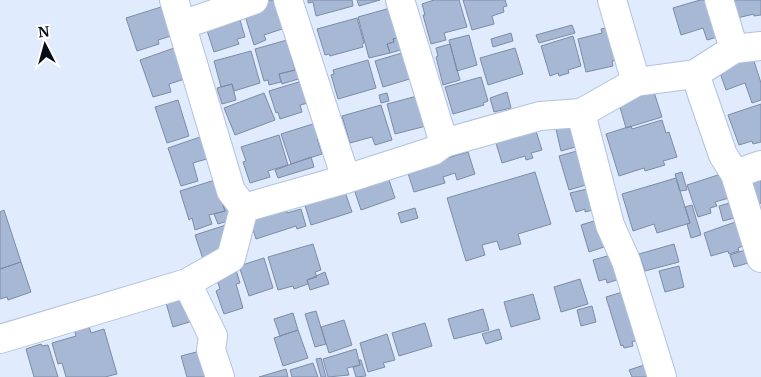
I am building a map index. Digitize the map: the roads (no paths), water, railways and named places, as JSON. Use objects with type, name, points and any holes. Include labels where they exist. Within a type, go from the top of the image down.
[{"type":"street","points":[[174,0],[231,191],[244,208]]},
{"type":"street","points":[[182,25],[254,0]]},
{"type":"street","points":[[288,0],[346,179]]},
{"type":"street","points":[[400,0],[444,143]]},
{"type":"street","points":[[612,0],[636,82]]},
{"type":"street","points":[[719,0],[734,49]]},
{"type":"street","points":[[244,208],[346,179],[432,151],[444,143],[540,116],[581,113],[636,82],[695,74],[734,49],[761,46]]},
{"type":"street","points":[[695,74],[723,155],[735,174],[761,258]]},
{"type":"street","points":[[581,113],[610,225],[626,261],[662,377]]},
{"type":"street","points":[[735,174],[761,165]]},
{"type":"street","points":[[0,339],[187,283],[231,258],[244,208]]},
{"type":"street","points":[[187,283],[213,336],[211,350],[220,377]]}]
